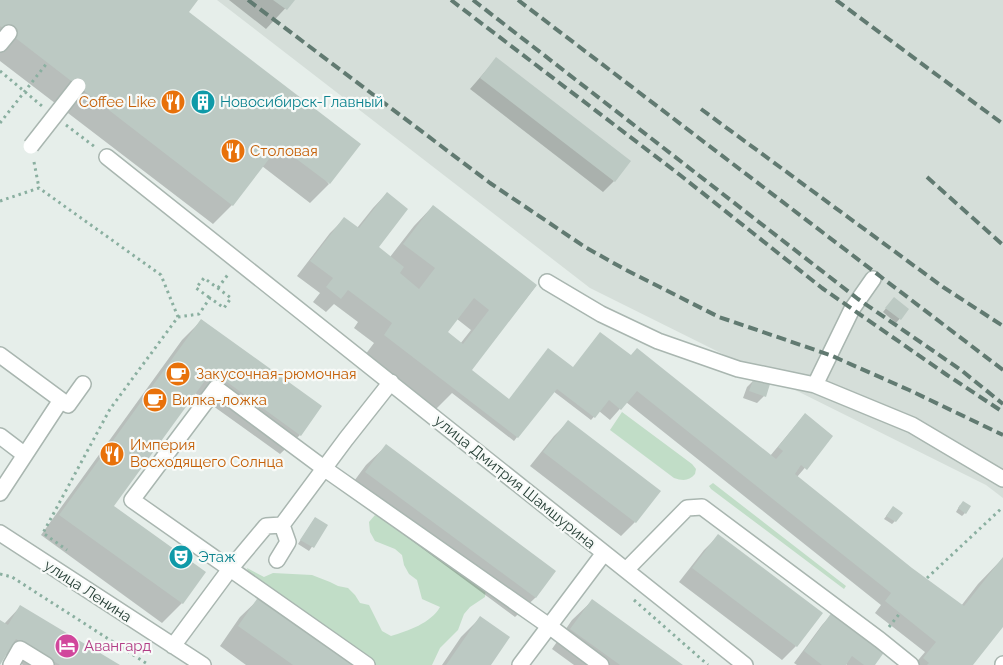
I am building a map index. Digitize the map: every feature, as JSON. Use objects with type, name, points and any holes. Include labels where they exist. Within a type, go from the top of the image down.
[{"type":"street","points":[[31,146],[78,86]]},
{"type":"street","name":"улица Дмитрия Шамшурина","points":[[107,157],[745,665]]},
{"type":"street","points":[[815,385],[852,309],[873,279]]},
{"type":"street","points":[[547,282],[601,314],[658,341],[738,370],[815,385],[912,425],[1003,479]]},
{"type":"street","points":[[0,355],[68,405],[83,384]]},
{"type":"street","points":[[173,646],[230,569],[266,526],[282,525],[391,382]]},
{"type":"street","points":[[367,665],[132,500],[216,388],[325,469],[549,626],[601,665]]},
{"type":"street","points":[[0,493],[61,400]]},
{"type":"street","points":[[0,436],[25,455]]},
{"type":"street","points":[[626,570],[687,508],[702,507],[911,665]]},
{"type":"street","points":[[277,560],[288,542],[282,525]]},
{"type":"street","name":"улица Ленина","points":[[0,533],[203,665]]},
{"type":"street","points":[[520,665],[604,553]]},
{"type":"street","points":[[11,665],[20,649],[46,665]]},
{"type":"path","points":[[0,122],[47,62]]},
{"type":"path","points":[[31,146],[39,188],[161,276],[178,317]]},
{"type":"path","points":[[0,201],[39,188]]},
{"type":"path","points":[[204,278],[231,298],[224,308],[210,298],[196,288],[204,278]]},
{"type":"path","points":[[67,550],[43,533],[110,409],[178,317],[199,314],[210,298]]},
{"type":"path","points":[[927,578],[1003,507]]},
{"type":"path","points":[[0,574],[12,577],[149,665]]},
{"type":"shaded area","points":[[217,0],[1003,0],[1003,498],[986,485],[590,288]]},
{"type":"green space","points":[[622,412],[692,464],[696,469],[695,474],[686,480],[674,478],[610,430]]},
{"type":"green space","points":[[713,483],[846,586],[844,589],[711,489],[709,486]]},
{"type":"green space","points":[[375,515],[405,530],[425,548],[471,575],[486,587],[485,597],[470,607],[464,614],[458,630],[440,648],[432,665],[362,665],[249,577],[247,568],[264,577],[273,573],[312,575],[338,586],[348,588],[360,603],[369,605],[382,631],[391,636],[418,626],[431,618],[440,607],[422,599],[417,580],[409,574],[404,565],[402,555],[395,549],[375,541],[370,532],[369,522]]},
{"type":"building","name":"Новосибирск-Главный","points":[[0,0],[198,0],[189,12],[361,144],[330,184],[279,146],[233,206],[0,26]]},
{"type":"building","points":[[273,0],[295,0],[287,10]]},
{"type":"building","points":[[496,57],[631,161],[615,182],[480,78]]},
{"type":"building","points":[[387,192],[408,209],[379,247],[404,267],[400,273],[419,289],[435,268],[403,244],[433,205],[537,285],[472,370],[509,399],[548,348],[573,367],[600,332],[631,355],[637,348],[776,459],[783,451],[778,447],[805,413],[833,436],[807,470],[801,465],[795,474],[912,568],[964,606],[1003,557],[1003,627],[973,665],[927,665],[929,663],[923,658],[936,642],[885,601],[891,593],[637,391],[621,410],[609,400],[595,418],[557,389],[518,438],[384,335],[392,323],[348,290],[341,299],[326,287],[333,278],[310,261],[344,217],[359,228]],"holes":[[[474,298],[489,310],[463,344],[448,332]]]},
{"type":"building","points":[[894,297],[909,309],[901,320],[885,308]]},
{"type":"building","points":[[201,319],[322,406],[301,436],[212,371],[114,506],[206,572],[183,604],[59,515]]},
{"type":"building","points":[[754,378],[770,384],[766,397],[749,391]]},
{"type":"building","points":[[568,420],[661,491],[636,523],[543,452]]},
{"type":"building","points":[[386,444],[556,571],[536,598],[365,472]]},
{"type":"building","points":[[963,501],[971,506],[966,514],[958,508]]},
{"type":"building","points":[[893,506],[903,513],[896,522],[886,516]]},
{"type":"building","points":[[315,517],[328,525],[314,548],[300,540]]},
{"type":"building","points":[[718,534],[823,613],[797,647],[692,568]]},
{"type":"building","points":[[259,596],[355,665],[293,665],[238,626]]},
{"type":"building","points":[[592,599],[683,665],[620,665],[570,629]]},
{"type":"building","points":[[20,605],[120,665],[60,665],[16,639],[0,665],[0,620],[8,625]]},
{"type":"building","points":[[832,612],[885,651],[875,665],[864,665],[852,656],[846,665],[822,665],[804,651]]},
{"type":"building","points":[[480,616],[510,637],[491,665],[446,665]]},
{"type":"railway","points":[[248,0],[490,183],[585,247],[719,317],[830,355],[1003,435]]},
{"type":"railway","points":[[451,0],[680,175],[822,288],[1003,412]]},
{"type":"railway","points":[[473,0],[858,299],[961,370],[1003,404]]},
{"type":"railway","points":[[518,0],[1003,370]]},
{"type":"railway","points":[[836,0],[1003,124]]},
{"type":"railway","points":[[701,109],[943,287],[1003,326]]},
{"type":"railway","points":[[927,177],[1003,245]]},
{"type":"place","name":"Coffee Like","points":[[173,102]]},
{"type":"place","name":"Новосибирск-Главный","points":[[203,102]]},
{"type":"place","name":"Столовая","points":[[233,151]]},
{"type":"place","name":"Закусочная-рюмочная","points":[[178,374]]},
{"type":"place","name":"Вилка-ложка","points":[[155,400]]},
{"type":"place","name":"Империя Восходящего Солнца","points":[[112,454]]},
{"type":"place","name":"Этаж","points":[[181,557]]},
{"type":"place","name":"Авангард","points":[[67,646]]}]
